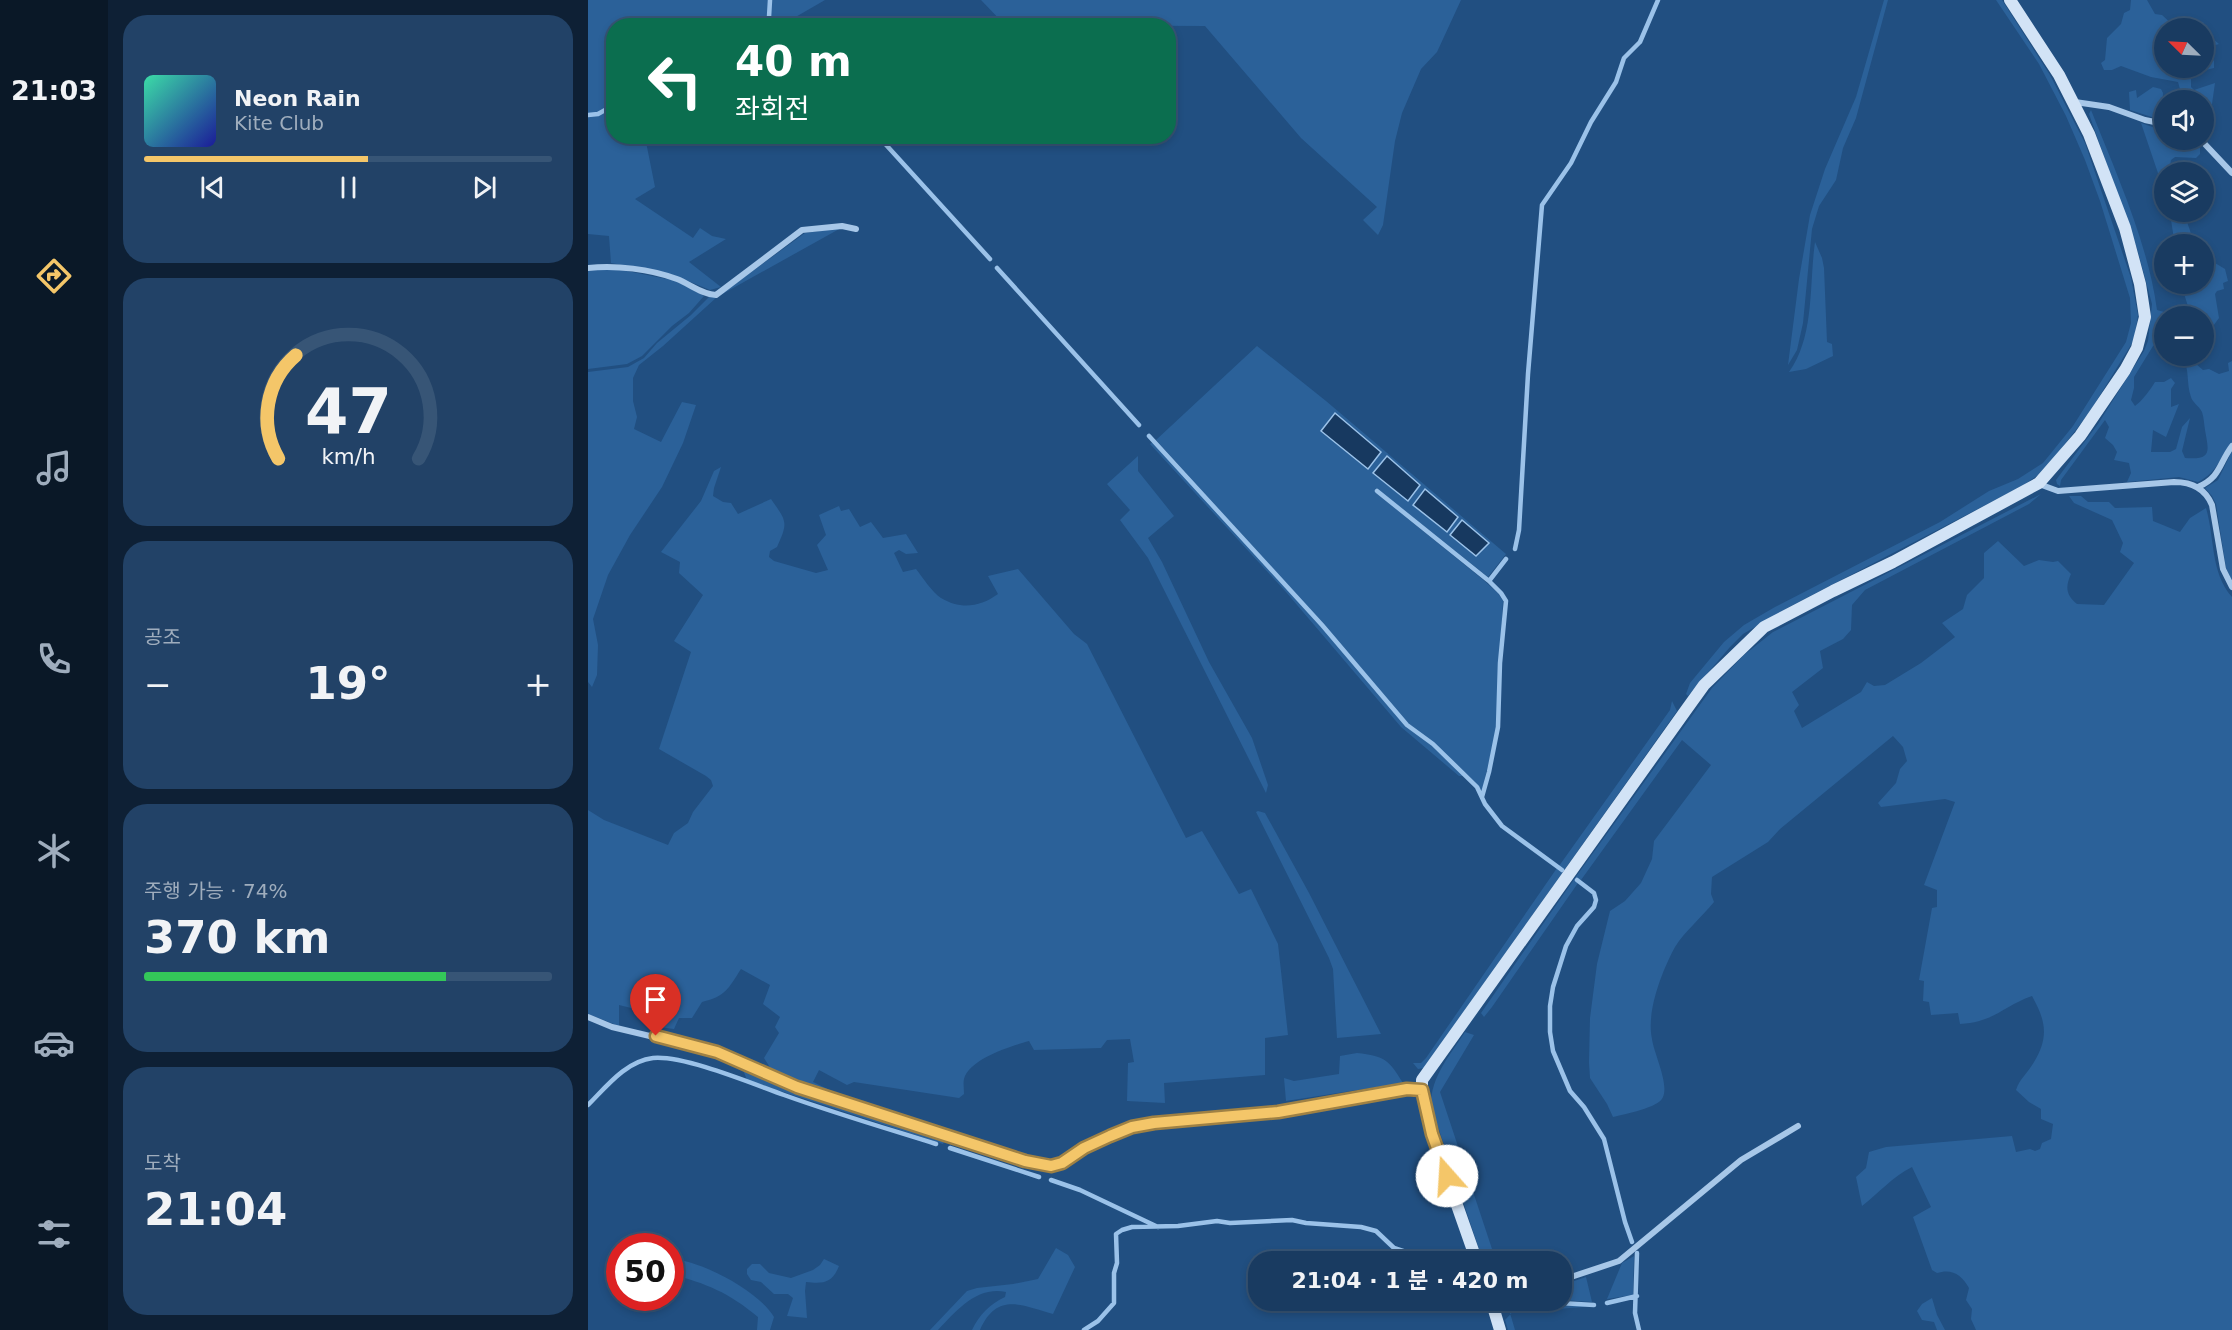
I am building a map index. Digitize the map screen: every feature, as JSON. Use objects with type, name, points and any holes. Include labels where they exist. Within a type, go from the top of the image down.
[{"type":"main road","points":[[1473,1251],[1432,1134],[1422,1090],[1422,1080],[1698,693],[1724,664],[1764,627],[1904,557],[2039,483],[2054,469],[2080,436],[2125,370],[2137,348],[2145,317],[2140,285],[2125,228],[2074,101],[2010,0]]},
{"type":"main road","points":[[1494,1311],[1500,1330]]},
{"type":"street","points":[[2074,101],[2109,107],[2154,122]]},
{"type":"street","points":[[2212,150],[2232,173]]},
{"type":"street","points":[[588,268],[625,268],[662,275],[678,279],[716,295],[802,230],[842,226],[856,229]]},
{"type":"street","points":[[2198,487],[2216,476],[2232,446]]},
{"type":"street","points":[[2039,483],[2058,491],[2174,482],[2184,482],[2198,487],[2209,498],[2212,505],[2223,569],[2232,587]]},
{"type":"street","points":[[588,1017],[612,1027],[717,1052],[775,1079],[839,1102],[1025,1161],[1051,1166],[1062,1163],[1084,1148],[1132,1127],[1278,1112],[1407,1089],[1422,1090]]},
{"type":"street","points":[[1572,1277],[1619,1261],[1741,1160],[1798,1126]]},
{"type":"shaded area","points":[[588,0],[770,0],[767,18],[606,18],[606,108],[598,113],[588,114]]},
{"type":"shaded area","points":[[771,0],[825,0],[794,18],[770,17]]},
{"type":"shaded area","points":[[981,0],[1461,0],[1437,52],[1421,69],[1402,113],[1395,141],[1383,225],[1378,235],[1363,220],[1377,207],[1301,138],[1205,26],[1176,26],[1176,18],[998,18]]},
{"type":"shaded area","points":[[1884,0],[1888,0],[1856,118],[1843,148],[1836,180],[1819,206],[1812,229],[1803,323],[1797,350],[1788,365],[1810,215],[1825,169],[1856,97]]},
{"type":"shaded area","points":[[1996,0],[2002,0],[2050,75],[2085,143],[2131,278],[2138,315],[2134,340],[2089,413],[2038,475],[2022,486],[1791,606],[1743,634],[1688,696],[1686,694],[1690,683],[1724,642],[1744,625],[1940,522],[1989,491],[2018,479],[2043,463],[2073,426],[2126,342],[2131,323],[2130,298],[2085,160],[2066,116],[2039,64]]},
{"type":"shaded area","points":[[2131,0],[2147,0],[2155,14],[2165,18],[2154,18],[2154,78],[2121,66],[2112,70],[2104,70],[2101,63],[2105,60],[2107,38],[2121,24],[2124,13],[2130,10]]},
{"type":"shaded area","points":[[2156,78],[2191,78],[2191,87],[2194,90],[2180,90],[2178,82]]},
{"type":"shaded area","points":[[2215,83],[2214,90],[2194,90]]},
{"type":"shaded area","points":[[2153,87],[2161,89],[2154,90],[2154,118],[2130,110],[2129,92],[2136,90],[2137,98]]},
{"type":"shaded area","points":[[606,110],[606,144],[646,144],[655,187],[635,199],[693,238],[700,228],[712,236],[726,239],[689,262],[721,287],[710,290],[671,274],[611,263],[609,236],[588,234],[588,116],[598,115]]},
{"type":"shaded area","points":[[2091,110],[2139,234],[2156,306],[2154,306],[2154,346],[2134,377],[2131,400],[2135,406],[2155,382],[2164,382],[2171,378],[2175,383],[2171,389],[2171,407],[2179,404],[2166,437],[2153,430],[2151,452],[2170,452],[2176,449],[2182,427],[2190,418],[2182,451],[2185,458],[2200,458],[2207,453],[2203,416],[2192,399],[2186,366],[2198,366],[2203,370],[2209,369],[2219,374],[2229,371],[2228,363],[2232,361],[2232,443],[2210,474],[2198,482],[2179,477],[2127,482],[2131,473],[2129,463],[2114,460],[2117,452],[2105,438],[2109,427],[2105,420],[2061,480],[2060,486],[2057,484],[2056,480],[2098,424],[2144,351],[2148,341],[2152,304],[2138,252],[2089,114]]},
{"type":"shaded area","points":[[2141,123],[2154,128],[2154,150],[2200,150],[2196,158],[2175,157],[2171,162],[2154,162]]},
{"type":"shaded area","points":[[2171,222],[2188,222],[2191,234],[2173,234]]},
{"type":"shaded area","points":[[841,228],[717,297],[805,233]]},
{"type":"shaded area","points":[[1815,242],[1824,268],[1827,342],[1832,344],[1833,356],[1806,369],[1789,372],[1797,358],[1807,326]]},
{"type":"shaded area","points":[[2214,264],[2225,269],[2228,281],[2223,283],[2224,289],[2215,294],[2219,318],[2214,325],[2214,306],[2188,306],[2184,294],[2214,294]]},
{"type":"shaded area","points":[[617,269],[677,281],[704,296],[642,356],[627,364],[588,369],[588,270]]},
{"type":"shaded area","points":[[710,296],[717,297],[639,365],[633,378],[633,401],[637,417],[634,429],[661,442],[682,402],[696,405],[683,443],[662,487],[630,535],[608,575],[593,619],[598,645],[597,675],[592,687],[588,682],[588,372],[628,367],[644,358],[657,343]]},
{"type":"shaded area","points":[[1257,346],[1326,401],[1506,554],[1488,577],[1376,488],[1375,492],[1481,578],[1498,593],[1503,601],[1496,731],[1482,791],[1434,743],[1408,724],[1323,624],[1156,440]]},
{"type":"shaded area","points":[[1335,413],[1381,452],[1368,469],[1321,431]]},
{"type":"shaded area","points":[[1153,442],[1322,625],[1407,726],[1433,745],[1464,776],[1459,776],[1401,727],[1286,592],[1150,444]]},
{"type":"shaded area","points":[[2232,451],[2232,581],[2226,568],[2216,504],[2205,488],[2218,480]]},
{"type":"shaded area","points":[[1138,456],[1138,471],[1174,516],[1148,538],[1162,562],[1209,662],[1252,738],[1268,785],[1266,793],[1148,558],[1120,520],[1130,510],[1107,484]]},
{"type":"shaded area","points":[[1387,456],[1420,485],[1408,501],[1373,473]]},
{"type":"shaded area","points":[[721,467],[713,496],[723,502],[731,503],[738,514],[771,499],[783,517],[783,532],[777,547],[770,551],[769,557],[774,561],[816,573],[828,570],[817,545],[826,535],[819,515],[839,506],[841,511],[849,509],[860,527],[871,522],[883,538],[906,534],[918,553],[906,554],[899,550],[894,553],[903,572],[916,569],[934,592],[948,602],[970,605],[984,602],[998,594],[988,576],[1018,569],[1074,634],[1087,644],[1186,838],[1202,831],[1239,894],[1251,889],[1278,944],[1288,1035],[1265,1038],[1265,1075],[1164,1083],[1165,1103],[1127,1101],[1128,1063],[1134,1062],[1130,1039],[1107,1040],[1101,1048],[1034,1050],[1029,1041],[992,1054],[974,1065],[967,1072],[964,1079],[964,1094],[959,1098],[854,1082],[847,1085],[819,1070],[813,1082],[840,1095],[840,1099],[776,1077],[764,1058],[779,1033],[775,1027],[780,1017],[763,1004],[770,985],[741,969],[726,991],[702,1002],[692,1018],[679,1018],[674,1029],[651,1026],[651,1013],[619,1005],[619,1026],[588,1014],[588,810],[604,820],[668,845],[674,833],[688,823],[693,812],[713,786],[711,780],[706,776],[659,749],[691,652],[674,641],[703,595],[679,573],[680,562],[661,552],[701,501],[714,471]]},
{"type":"shaded area","points":[[1425,489],[1458,517],[1447,532],[1413,505]]},
{"type":"shaded area","points":[[2041,494],[2029,504],[1865,590],[1852,605],[1851,630],[1843,639],[1820,651],[1823,668],[1792,692],[1799,705],[1794,711],[1802,728],[1861,692],[1867,682],[1874,686],[1885,685],[1921,663],[1955,637],[1942,623],[1963,609],[1967,595],[1984,578],[1984,553],[1998,541],[2024,566],[2039,560],[2058,561],[2071,574],[2068,590],[2073,601],[2077,604],[2104,605],[2134,563],[2120,552],[2123,543],[2112,520],[2074,503],[2069,496],[2081,496],[2088,502],[2109,502],[2115,508],[2152,507],[2153,521],[2180,532],[2190,518],[2206,508],[2216,566],[2232,597],[2232,1330],[1976,1330],[1971,1319],[1972,1309],[1966,1300],[1969,1288],[1966,1283],[1952,1272],[1937,1273],[1932,1270],[1913,1217],[1931,1207],[1912,1167],[1892,1180],[1862,1206],[1856,1177],[1866,1168],[1869,1152],[1886,1147],[2012,1136],[2016,1152],[2030,1149],[2035,1151],[2040,1149],[2042,1143],[2051,1139],[2053,1124],[2041,1119],[2041,1109],[2016,1090],[2039,1053],[2044,1037],[2043,1021],[2032,996],[1991,1017],[1960,1024],[1958,1013],[1931,1015],[1929,1002],[1923,1001],[1924,981],[1919,980],[1932,908],[1937,907],[1937,890],[1924,885],[1955,802],[1945,799],[1881,807],[1878,803],[1896,783],[1900,769],[1907,761],[1903,747],[1893,736],[1780,829],[1768,842],[1712,877],[1711,894],[1714,902],[1675,947],[1660,980],[1653,1004],[1651,1028],[1653,1045],[1664,1084],[1663,1097],[1648,1107],[1613,1117],[1590,1078],[1589,1062],[1590,1018],[1597,964],[1610,911],[1625,901],[1641,883],[1652,859],[1654,841],[1711,765],[1682,740],[1581,880],[1575,878],[1712,688],[1744,655],[1773,632]]},
{"type":"shaded area","points":[[1462,520],[1489,543],[1476,556],[1450,535]]},
{"type":"shaded area","points":[[1672,701],[1677,711],[1424,1068],[1418,1069],[1413,1063],[1421,1063],[1426,1058],[1557,868],[1563,870],[1559,866],[1670,710]]},
{"type":"shaded area","points":[[1256,812],[1265,813],[1381,1034],[1337,1038],[1333,969]]},
{"type":"shaded area","points":[[1575,878],[1578,883],[1484,1017],[1481,1013]]},
{"type":"shaded area","points":[[1465,1032],[1474,1035],[1440,1092],[1493,1251],[1480,1251],[1431,1106],[1437,1076]]},
{"type":"shaded area","points":[[1357,1053],[1385,1060],[1403,1083],[1286,1101],[1284,1078],[1294,1081],[1339,1074],[1340,1056]]},
{"type":"shaded area","points":[[741,1065],[798,1091],[946,1137],[943,1144],[747,1080]]},
{"type":"shaded area","points":[[1056,1248],[1068,1255],[1075,1267],[1053,1314],[1011,1304],[994,1310],[980,1330],[972,1330],[986,1310],[1005,1297],[1006,1292],[996,1291],[968,1301],[938,1330],[930,1330],[967,1291],[1038,1279]]},
{"type":"shaded area","points":[[1634,1256],[1633,1295],[1607,1299],[1622,1263]]},
{"type":"shaded area","points":[[824,1259],[839,1266],[827,1281],[806,1282],[807,1318],[787,1316],[793,1298],[788,1294],[774,1294],[761,1282],[751,1280],[747,1274],[747,1269],[752,1264],[760,1264],[769,1273],[791,1278],[813,1270]]},
{"type":"shaded area","points":[[684,1261],[712,1271],[756,1297],[774,1317],[770,1330],[757,1330],[758,1317],[747,1308],[727,1295],[684,1278]]},
{"type":"shaded area","points":[[1586,1277],[1592,1302],[1572,1301],[1572,1282]]},
{"type":"shaded area","points":[[1932,1298],[1945,1330],[1937,1330],[1934,1322],[1922,1320],[1917,1311],[1922,1304]]},
{"type":"shaded area","points":[[1572,1305],[1595,1306],[1572,1308]]},
{"type":"shaded area","points":[[1510,1314],[1515,1330],[1508,1330],[1505,1320]]},
{"type":"waterway","points":[[768,18],[770,0]]},
{"type":"waterway","points":[[1515,549],[1519,530],[1528,374],[1542,205],[1571,163],[1591,122],[1616,82],[1624,58],[1640,42],[1658,0]]},
{"type":"waterway","points":[[588,115],[598,114],[606,110]]},
{"type":"waterway","points":[[885,144],[990,259]]},
{"type":"waterway","points":[[997,268],[1139,425]]},
{"type":"waterway","points":[[1149,436],[1322,625],[1407,725],[1433,744],[1477,787],[1485,804],[1502,826],[1562,870]]},
{"type":"waterway","points":[[1377,491],[1489,581],[1506,601],[1500,663],[1498,727],[1482,797]]},
{"type":"waterway","points":[[1489,581],[1506,559]]},
{"type":"waterway","points":[[1577,880],[1594,893],[1596,900],[1594,907],[1577,926],[1566,946],[1553,987],[1550,1032],[1553,1051],[1570,1091],[1584,1107],[1604,1139],[1632,1242]]},
{"type":"waterway","points":[[588,1105],[625,1069],[643,1060],[666,1058],[700,1065],[822,1108],[936,1144]]},
{"type":"waterway","points":[[950,1148],[1039,1177]]},
{"type":"waterway","points":[[1051,1180],[1080,1190],[1158,1227]]},
{"type":"waterway","points":[[1084,1330],[1098,1321],[1114,1303],[1114,1273],[1117,1263],[1116,1234],[1132,1227],[1178,1226],[1217,1221],[1230,1223],[1292,1220],[1361,1227],[1376,1231],[1394,1248],[1403,1251]]},
{"type":"waterway","points":[[1637,1253],[1635,1313],[1639,1330]]},
{"type":"waterway","points":[[1607,1303],[1637,1296]]},
{"type":"waterway","points":[[1572,1304],[1594,1305]]},
{"type":"route","points":[[656,1036],[717,1052],[775,1079],[839,1102],[1025,1161],[1051,1166],[1062,1163],[1084,1148],[1132,1127],[1278,1112],[1407,1089],[1422,1090],[1432,1134],[1447,1176]]}]
